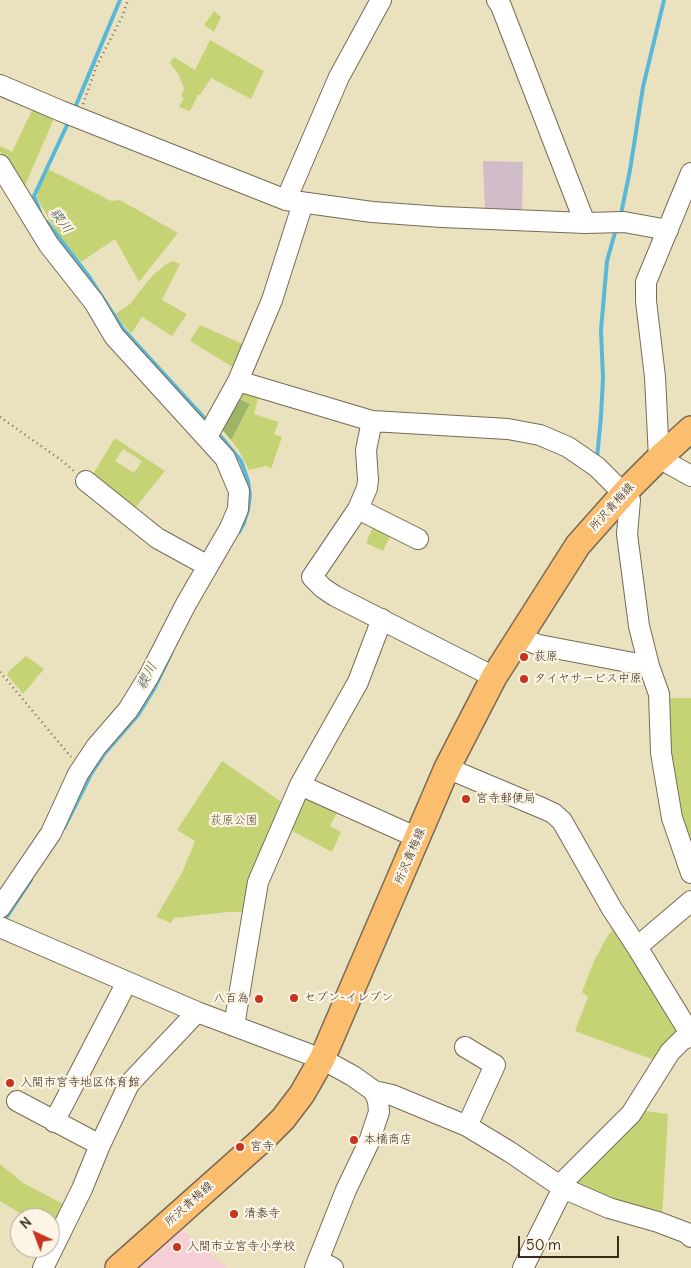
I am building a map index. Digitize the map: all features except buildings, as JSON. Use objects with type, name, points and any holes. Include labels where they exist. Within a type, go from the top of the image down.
[{"type":"main road","name":"所沢青梅線","points":[[118,1268],[263,1139],[283,1119],[302,1094],[322,1059],[448,768],[494,677],[578,545],[628,489],[691,429]]},
{"type":"street","points":[[207,437],[238,381],[272,300],[294,202],[339,77],[381,0]]},
{"type":"street","points":[[497,0],[501,6],[585,223]]},
{"type":"street","points":[[0,85],[294,202],[372,212],[442,218],[585,223],[624,222],[668,230]]},
{"type":"street","points":[[0,165],[49,245],[94,302],[114,336],[225,458],[239,491],[238,509],[234,518],[149,676],[128,710],[96,747],[78,774],[51,833],[0,908]]},
{"type":"street","points":[[691,174],[646,282],[646,301],[655,377],[659,458],[691,476]]},
{"type":"street","points":[[238,381],[372,421],[508,429],[540,435],[568,447],[628,489],[631,502],[627,534],[639,626],[648,666],[659,694],[661,753],[672,818],[691,873]]},
{"type":"street","points":[[372,421],[366,450],[367,488],[358,508],[312,577],[335,596],[494,677]]},
{"type":"street","points":[[86,481],[157,538],[208,566]]},
{"type":"street","points":[[358,508],[418,539]]},
{"type":"street","points":[[234,1026],[258,882],[300,785],[358,682],[382,619]]},
{"type":"street","points":[[518,637],[539,645],[648,666]]},
{"type":"street","points":[[448,768],[542,808],[562,821],[612,909],[691,1036],[682,1040],[670,1052],[632,1114],[561,1187],[523,1268]]},
{"type":"street","points":[[300,785],[418,838]]},
{"type":"street","points":[[637,947],[691,901]]},
{"type":"street","points":[[0,926],[197,1012],[322,1059],[353,1076],[374,1091],[392,1095],[467,1126],[510,1152],[561,1187],[609,1208],[688,1233],[691,1237]]},
{"type":"street","points":[[54,1122],[128,982]]},
{"type":"street","points":[[43,1268],[82,1189],[100,1145],[129,1084],[197,1012]]},
{"type":"street","points":[[464,1047],[496,1065],[467,1126]]},
{"type":"street","points":[[322,1265],[346,1190],[369,1142],[378,1112],[378,1101],[374,1091]]},
{"type":"street","points":[[17,1101],[100,1145]]},
{"type":"path","points":[[72,115],[122,17],[128,0]]},
{"type":"path","points":[[0,417],[61,460],[86,481]]},
{"type":"path","points":[[0,672],[74,761],[78,774]]},
{"type":"shaded area","points":[[483,161],[523,162],[522,210],[485,211]]},
{"type":"shaded area","name":"入間市立宮寺小学校","points":[[177,1225],[227,1268],[129,1268]]},
{"type":"green space","points":[[214,11],[221,17],[214,32],[204,25]]},
{"type":"green space","points":[[210,40],[264,71],[251,99],[211,78],[200,95],[198,95],[190,111],[179,107],[184,98],[181,96],[184,88],[178,74],[170,63],[174,57],[195,70]]},
{"type":"green space","points":[[34,106],[55,116],[23,190],[0,151],[0,147],[12,152]]},
{"type":"green space","points":[[48,169],[111,201],[120,200],[178,233],[139,282],[115,239],[81,262],[59,236],[37,198],[38,189]]},
{"type":"green space","points":[[173,261],[180,264],[162,300],[187,314],[172,336],[142,317],[131,334],[115,314],[130,304],[151,277],[166,264]]},
{"type":"green space","points":[[200,325],[247,346],[236,369],[190,341]]},
{"type":"green space","points":[[239,390],[260,392],[254,414],[279,422],[274,434],[282,437],[271,469],[266,466],[249,470],[231,440],[250,404],[235,397]]},
{"type":"green space","points":[[235,397],[250,404],[231,440],[218,425]]},
{"type":"green space","points":[[115,438],[165,471],[131,513],[90,479]],"holes":[[[123,449],[142,461],[134,473],[115,461]]]},
{"type":"green space","points":[[375,522],[393,530],[383,551],[366,543]]},
{"type":"green space","points":[[26,656],[44,669],[23,694],[7,675]]},
{"type":"green space","points":[[666,698],[691,698],[691,854],[671,782]]},
{"type":"green space","name":"荻原公園","points":[[222,761],[283,803],[248,912],[228,912],[174,918],[171,923],[156,917],[182,873],[195,841],[177,830]]},
{"type":"green space","points":[[304,792],[340,807],[330,826],[341,832],[332,852],[287,828]]},
{"type":"green space","points":[[619,924],[678,1030],[665,1042],[654,1060],[575,1031],[588,997],[582,992],[594,961],[608,935]]},
{"type":"green space","points":[[638,1110],[668,1114],[662,1219],[572,1187],[576,1175]]},
{"type":"green space","points":[[0,1164],[23,1183],[71,1208],[60,1221],[60,1208],[12,1208],[0,1201]]},
{"type":"waterway","name":"禊川","points":[[74,110],[120,0]]},
{"type":"waterway","points":[[621,214],[643,87],[664,0]]},
{"type":"waterway","name":"禊川","points":[[40,212],[34,196],[69,121]]},
{"type":"waterway","name":"禊川","points":[[47,222],[90,278],[123,329],[208,422]]},
{"type":"waterway","points":[[597,458],[603,378],[601,330],[607,261],[616,229]]},
{"type":"waterway","name":"禊川","points":[[217,432],[241,461],[248,481],[250,495],[248,510],[239,532]]},
{"type":"waterway","name":"禊川","points":[[64,828],[91,774],[105,753],[138,715],[154,689],[171,654]]},
{"type":"waterway","name":"禊川","points":[[6,918],[31,880]]},
{"type":"place","name":"荻原","points":[[524,657]]},
{"type":"place","name":"タイヤサービス中原","points":[[524,679]]},
{"type":"place","name":"宮寺郵便局","points":[[466,799]]},
{"type":"place","name":"セブン-イレブン","points":[[294,998]]},
{"type":"place","name":"八百為","points":[[259,999]]},
{"type":"place","name":"入間市宮寺地区体育館","points":[[10,1083]]},
{"type":"place","name":"本橋商店","points":[[354,1140]]},
{"type":"place","name":"宮寺","points":[[240,1147]]},
{"type":"place","name":"清泰寺","points":[[234,1214]]},
{"type":"place","name":"入間市立宮寺小学校","points":[[177,1247]]}]
